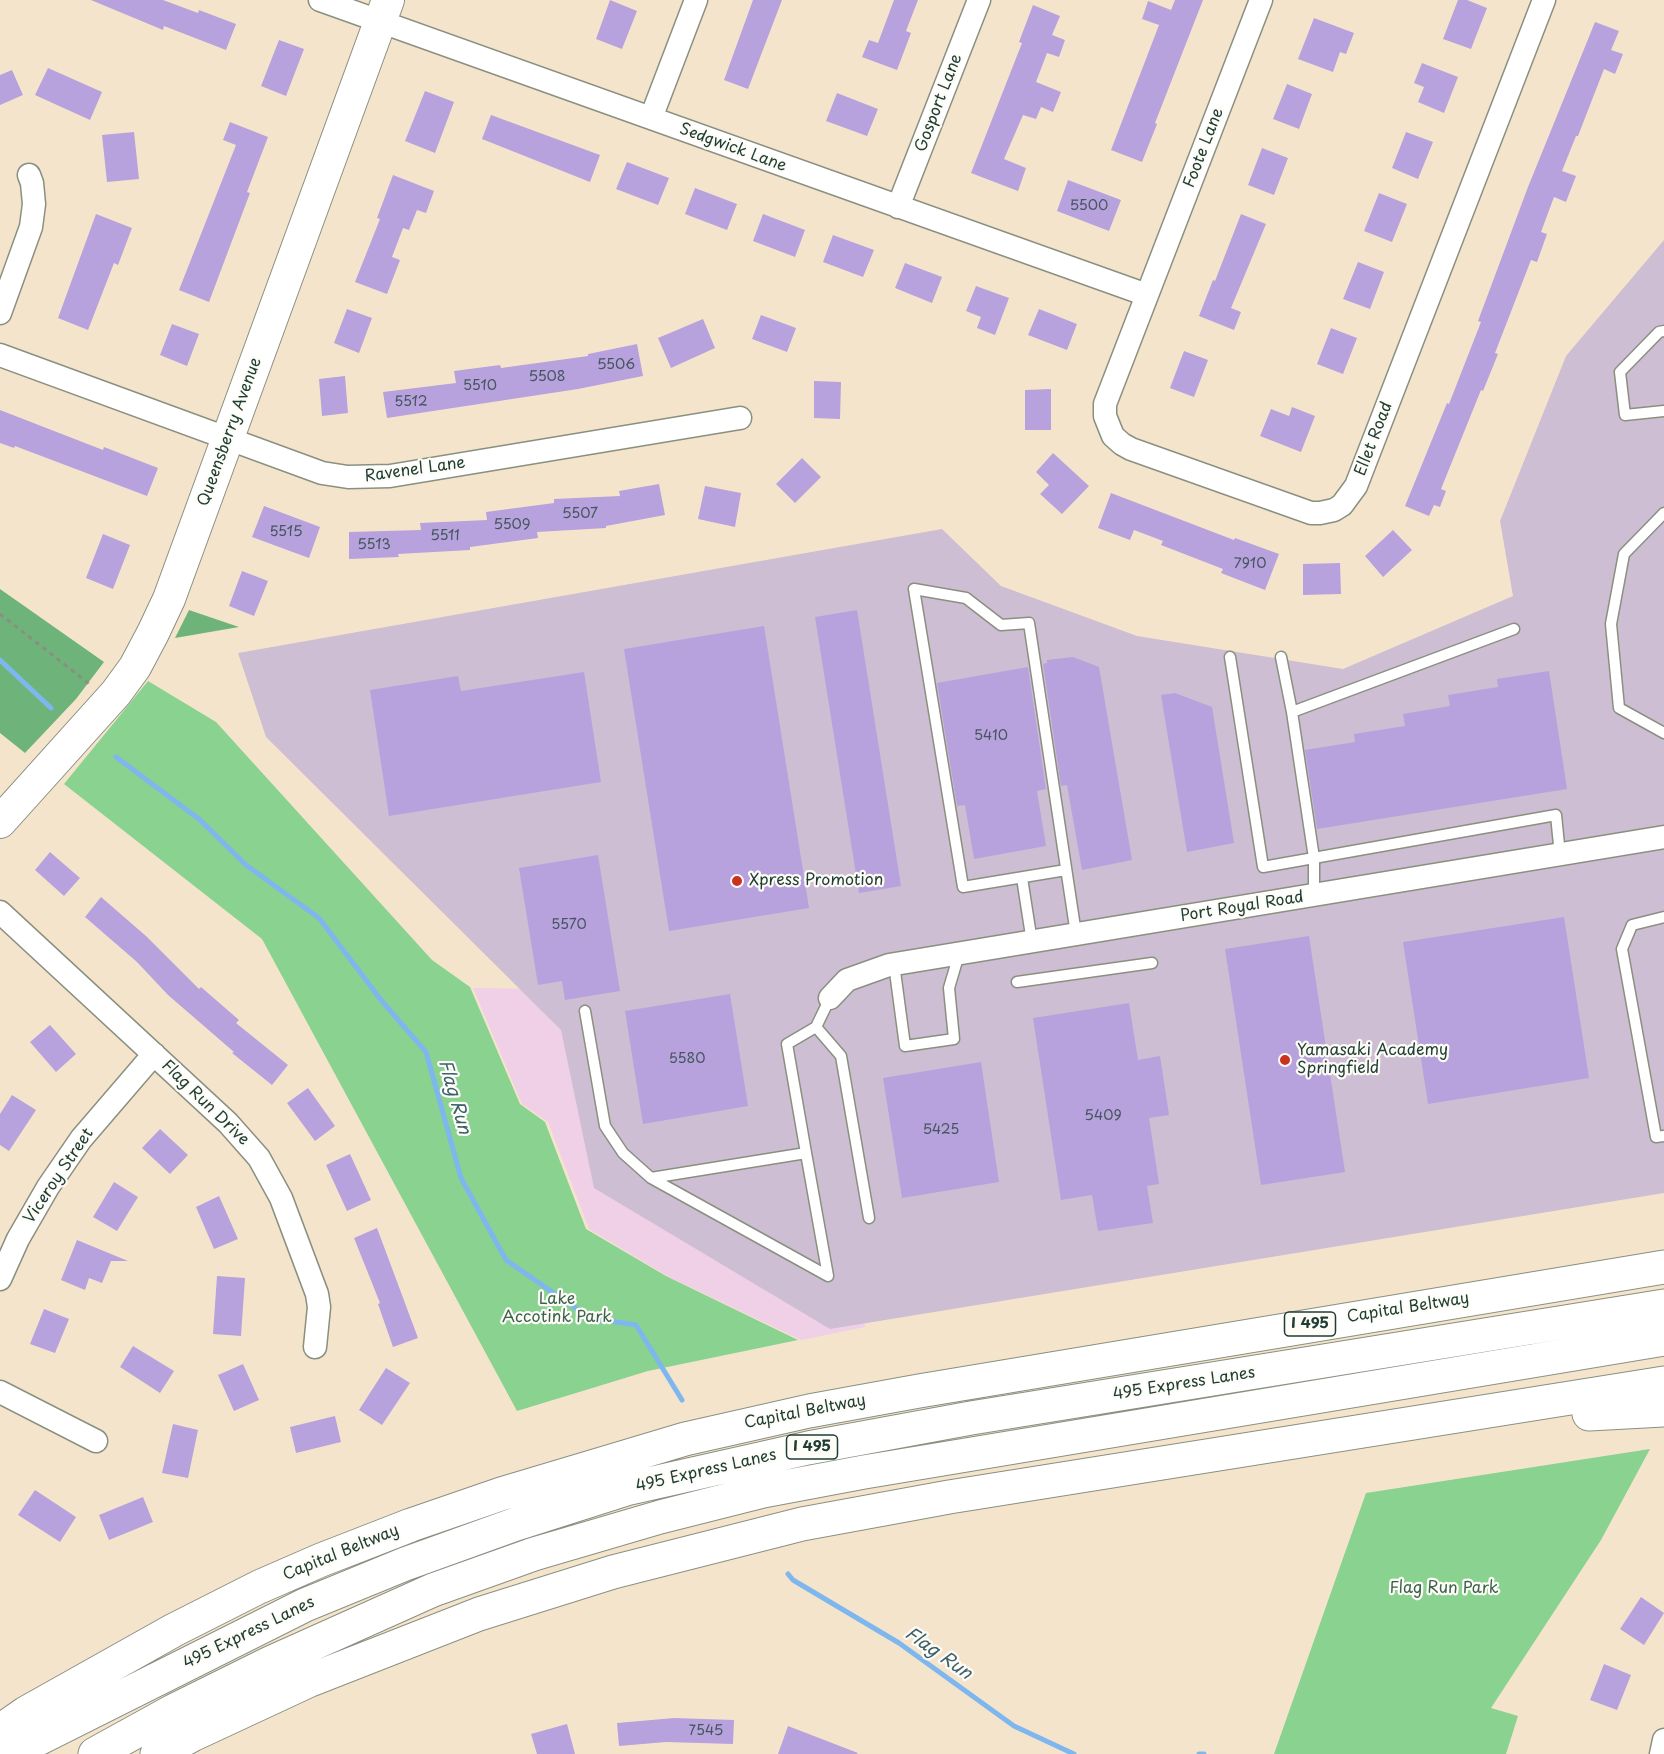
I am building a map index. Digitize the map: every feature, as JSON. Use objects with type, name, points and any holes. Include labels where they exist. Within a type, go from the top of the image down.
[{"type":"highway","points":[[1552,1285],[1664,1259]]},
{"type":"highway","name":"Capital Beltway","points":[[0,1731],[26,1713],[174,1630],[280,1578],[411,1525],[501,1494],[685,1438],[809,1411],[1080,1363],[1664,1267]]},
{"type":"highway","name":"495 Express Lanes","points":[[8,1754],[305,1605],[416,1560],[516,1524],[626,1490],[808,1448],[971,1418],[1664,1306]]},
{"type":"highway","name":"495 Express Lanes","points":[[95,1754],[173,1711],[270,1663],[433,1590],[534,1554],[660,1517],[763,1491],[864,1472],[1664,1339]]},
{"type":"highway","points":[[157,1754],[192,1735],[308,1681],[478,1614],[613,1572],[802,1524],[949,1497],[1664,1383]]},
{"type":"highway","points":[[1381,1428],[1664,1410]]},
{"type":"street","name":"Sedgwick Lane","points":[[320,0],[384,11],[651,118],[1147,295]]},
{"type":"street","points":[[651,118],[696,0]]},
{"type":"street","name":"Gosport Lane","points":[[898,207],[979,0]]},
{"type":"street","name":"Foote Lane","points":[[1147,295],[1262,0]]},
{"type":"street","name":"Ellet Road","points":[[1147,295],[1105,404],[1105,416],[1113,436],[1131,449],[1311,513],[1335,510],[1342,505],[1356,486],[1544,0]]},
{"type":"street","name":"Queensberry Avenue","points":[[0,822],[116,693],[135,667],[169,599],[384,11]]},
{"type":"street","points":[[0,313],[31,227],[34,204],[29,175]]},
{"type":"street","name":"Ravenel Lane","points":[[0,356],[322,473],[348,477],[371,478],[740,418]]},
{"type":"street","name":"Port Royal Road","points":[[830,998],[847,980],[894,964],[1664,837]]},
{"type":"street","name":"Flag Run Drive","points":[[0,912],[248,1143],[281,1198],[317,1294],[319,1307],[315,1347]]},
{"type":"street","name":"Viceroy Street","points":[[0,1279],[18,1239],[48,1186],[81,1139],[154,1054]]},
{"type":"street","points":[[0,1392],[96,1441]]},
{"type":"street","points":[[1661,1754],[1664,1740]]},
{"type":"lane","points":[[1664,331],[1659,333],[1620,372],[1625,416],[1664,411]]},
{"type":"lane","points":[[1664,513],[1624,554],[1611,624],[1618,708],[1664,733]]},
{"type":"lane","points":[[1066,870],[963,887],[914,589],[966,598],[1001,625],[1029,623],[1076,934]]},
{"type":"lane","points":[[1292,712],[1514,629]]},
{"type":"lane","points":[[1230,657],[1263,867],[1556,815],[1560,855]]},
{"type":"lane","points":[[1281,657],[1292,712],[1314,858],[1314,895]]},
{"type":"lane","points":[[1022,878],[1032,942]]},
{"type":"lane","points":[[1664,917],[1632,925],[1622,949],[1656,1137],[1664,1136]]},
{"type":"lane","points":[[894,964],[905,1046],[954,1039],[948,988],[960,953]]},
{"type":"lane","points":[[1017,982],[1152,963]]},
{"type":"lane","points":[[585,1011],[605,1126],[623,1153],[651,1178],[828,1276],[787,1044],[816,1027],[830,998]]},
{"type":"lane","points":[[816,1027],[841,1056],[869,1218]]},
{"type":"lane","points":[[651,1178],[806,1153]]},
{"type":"path","points":[[0,614],[94,687],[116,693]]},
{"type":"shaded area","points":[[1664,240],[1664,1193],[830,1329],[594,1188],[561,1030],[266,737],[238,653],[942,529],[1001,586],[1137,636],[1343,669],[1513,596],[1500,521],[1566,356]]},
{"type":"shaded area","points":[[473,988],[791,992],[814,1030],[865,1327],[801,1340],[669,1277],[589,1229],[548,1122],[522,1104]]},
{"type":"green space","points":[[0,589],[104,662],[76,699],[25,753],[0,733]]},
{"type":"green space","points":[[189,610],[239,627],[175,638]]},
{"type":"green space","name":"Lake Accotink Park","points":[[148,681],[216,722],[432,960],[470,987],[520,1104],[545,1122],[586,1229],[666,1276],[798,1340],[648,1371],[517,1411],[262,939],[64,784]]},
{"type":"green space","name":"Flag Run Park","points":[[1650,1449],[1601,1540],[1491,1708],[1518,1716],[1506,1754],[1274,1754],[1366,1493]]},
{"type":"building","points":[[91,0],[163,0],[236,24],[226,50],[164,26],[163,30]]},
{"type":"building","points":[[610,0],[637,11],[622,49],[596,39]]},
{"type":"building","points":[[753,0],[782,0],[748,89],[724,80]]},
{"type":"building","points":[[894,0],[918,0],[906,31],[911,33],[897,70],[862,57],[869,40],[878,43]]},
{"type":"building","points":[[1175,0],[1203,0],[1142,162],[1111,150],[1159,25],[1142,19],[1148,1],[1171,10]]},
{"type":"building","points":[[1458,0],[1467,0],[1487,8],[1471,49],[1443,39]]},
{"type":"building","points":[[1033,5],[1060,16],[1052,35],[1065,40],[1059,57],[1047,53],[1036,82],[1061,92],[1053,112],[1041,107],[1036,119],[1023,115],[1004,159],[1026,168],[1018,191],[971,173],[1022,43],[1019,42]]},
{"type":"building","points":[[1314,18],[1354,33],[1346,54],[1340,52],[1333,72],[1298,59]]},
{"type":"building","points":[[1595,22],[1619,31],[1611,50],[1623,54],[1615,74],[1604,69],[1562,171],[1576,176],[1566,202],[1554,197],[1541,232],[1547,234],[1537,262],[1531,260],[1495,353],[1498,354],[1441,489],[1446,491],[1440,507],[1434,505],[1429,516],[1405,506],[1447,403],[1449,404],[1481,322],[1478,321],[1528,187]]},
{"type":"building","points":[[279,40],[304,49],[286,96],[261,86]]},
{"type":"building","points":[[1422,63],[1458,77],[1444,113],[1418,102],[1424,87],[1414,83]]},
{"type":"building","points":[[48,68],[102,92],[90,120],[35,95]]},
{"type":"building","points":[[12,70],[23,95],[0,105],[0,75]]},
{"type":"building","points":[[1287,84],[1312,94],[1299,129],[1273,119]]},
{"type":"building","points":[[425,91],[454,102],[435,153],[405,141]]},
{"type":"building","points":[[837,93],[878,109],[867,136],[826,121]]},
{"type":"building","points":[[491,115],[600,155],[590,182],[482,139]]},
{"type":"building","points":[[230,122],[268,137],[247,192],[250,193],[209,302],[179,290],[236,145],[223,140]]},
{"type":"building","points":[[134,132],[139,179],[107,182],[102,135]]},
{"type":"building","points":[[1406,132],[1433,142],[1418,179],[1392,168]]},
{"type":"building","points":[[1262,148],[1288,158],[1274,195],[1248,185]]},
{"type":"building","points":[[627,162],[669,178],[658,205],[616,189]]},
{"type":"building","points":[[393,175],[434,191],[426,213],[417,210],[409,230],[403,228],[392,257],[400,260],[387,294],[355,282],[380,219],[377,218]]},
{"type":"building","points":[[1068,180],[1121,200],[1109,231],[1057,211]]},
{"type":"building","points":[[695,188],[737,204],[727,230],[685,214]]},
{"type":"building","points":[[1379,193],[1407,204],[1392,242],[1364,231]]},
{"type":"building","points":[[96,214],[132,228],[118,265],[114,263],[88,330],[58,318]]},
{"type":"building","points":[[763,214],[805,230],[795,257],[753,241]]},
{"type":"building","points":[[1241,214],[1266,224],[1231,308],[1241,312],[1234,330],[1199,316]]},
{"type":"building","points":[[833,235],[874,250],[863,277],[823,262]]},
{"type":"building","points":[[1358,262],[1384,272],[1370,309],[1343,299]]},
{"type":"building","points":[[905,263],[942,277],[932,303],[895,288]]},
{"type":"building","points":[[976,286],[1009,298],[995,335],[977,328],[981,317],[966,311]]},
{"type":"building","points":[[347,309],[372,318],[359,353],[334,343]]},
{"type":"building","points":[[1039,309],[1077,324],[1067,350],[1028,335]]},
{"type":"building","points":[[761,315],[796,328],[787,352],[752,339]]},
{"type":"building","points":[[703,319],[715,348],[671,368],[658,338]]},
{"type":"building","points":[[172,324],[199,334],[187,366],[160,355]]},
{"type":"building","points":[[1331,328],[1357,338],[1343,374],[1317,364]]},
{"type":"building","points":[[637,344],[643,376],[578,389],[387,418],[383,392],[456,383],[454,371],[500,365],[501,368],[588,356],[588,354]]},
{"type":"building","points":[[1184,351],[1208,360],[1194,397],[1170,388]]},
{"type":"building","points":[[345,376],[348,413],[322,416],[319,379]]},
{"type":"building","points":[[814,381],[841,382],[840,419],[814,418]]},
{"type":"building","points":[[1051,389],[1051,430],[1025,430],[1025,390]]},
{"type":"building","points":[[1292,407],[1315,416],[1301,452],[1260,436],[1271,409],[1289,416]]},
{"type":"building","points":[[0,410],[103,450],[104,447],[158,468],[147,496],[15,446],[14,448],[0,443]]},
{"type":"building","points":[[1053,453],[1089,486],[1062,514],[1040,494],[1049,485],[1036,472]]},
{"type":"building","points":[[802,458],[821,477],[795,503],[776,484]]},
{"type":"building","points":[[659,484],[665,515],[606,526],[606,528],[537,532],[538,538],[470,547],[470,550],[349,559],[349,532],[421,530],[420,523],[487,520],[486,512],[554,503],[554,499],[620,496],[619,491]]},
{"type":"building","points":[[705,486],[741,493],[735,527],[698,519]]},
{"type":"building","points":[[1111,493],[1234,540],[1235,538],[1279,554],[1265,590],[1221,573],[1223,569],[1161,545],[1163,541],[1134,530],[1130,540],[1098,528]]},
{"type":"building","points":[[264,506],[320,527],[309,558],[252,537]]},
{"type":"building","points":[[1393,530],[1412,550],[1383,577],[1365,556]]},
{"type":"building","points":[[103,534],[130,545],[113,589],[86,578]]},
{"type":"building","points":[[1340,563],[1341,594],[1303,595],[1303,564]]},
{"type":"building","points":[[242,571],[268,581],[254,616],[229,606]]},
{"type":"building","points":[[857,610],[901,886],[859,893],[815,617]]},
{"type":"building","points":[[764,626],[809,908],[669,931],[624,649]]},
{"type":"building","points":[[1073,657],[1099,667],[1132,860],[1082,870],[1067,785],[1061,786],[1043,664],[1047,663],[1047,660]]},
{"type":"building","points":[[1028,667],[1046,789],[1037,791],[1046,846],[974,859],[965,805],[957,806],[937,683]]},
{"type":"building","points":[[1549,671],[1567,789],[1317,829],[1305,750],[1355,742],[1354,734],[1405,726],[1403,714],[1450,706],[1448,695],[1498,687],[1497,679]]},
{"type":"building","points":[[584,672],[601,782],[389,816],[370,690],[458,676],[461,691]]},
{"type":"building","points":[[1175,693],[1212,707],[1234,843],[1187,852],[1161,695]]},
{"type":"building","points":[[50,852],[80,878],[64,896],[35,870]]},
{"type":"building","points":[[598,855],[620,991],[565,1000],[562,981],[538,985],[519,868]]},
{"type":"building","points":[[101,897],[146,936],[199,989],[201,987],[239,1020],[236,1023],[288,1065],[272,1085],[232,1053],[234,1052],[168,995],[137,962],[85,917]]},
{"type":"building","points":[[1564,917],[1589,1078],[1428,1104],[1403,942]]},
{"type":"building","name":"Yamasaki Academy Springfield","points":[[1309,936],[1345,1172],[1261,1185],[1225,949]]},
{"type":"building","points":[[730,994],[748,1106],[643,1124],[625,1011]]},
{"type":"building","points":[[1129,1003],[1138,1060],[1160,1056],[1169,1115],[1149,1118],[1159,1184],[1147,1186],[1153,1223],[1098,1231],[1092,1195],[1061,1200],[1033,1018]]},
{"type":"building","points":[[50,1025],[76,1054],[56,1072],[30,1042]]},
{"type":"building","points":[[981,1062],[999,1182],[902,1198],[883,1078]]},
{"type":"building","points":[[308,1088],[335,1126],[315,1141],[287,1103]]},
{"type":"building","points":[[12,1095],[36,1110],[9,1151],[0,1145],[0,1114]]},
{"type":"building","points":[[160,1129],[188,1155],[170,1174],[142,1148]]},
{"type":"building","points":[[350,1154],[371,1200],[347,1211],[326,1165]]},
{"type":"building","points":[[114,1182],[138,1197],[117,1231],[93,1217]]},
{"type":"building","points":[[219,1196],[238,1239],[214,1249],[196,1207]]},
{"type":"building","points":[[377,1228],[418,1338],[393,1347],[378,1304],[380,1303],[354,1238]]},
{"type":"building","points":[[77,1240],[128,1261],[111,1261],[102,1283],[89,1278],[85,1290],[61,1280]]},
{"type":"building","points":[[217,1276],[245,1278],[241,1336],[213,1334]]},
{"type":"building","points":[[44,1309],[69,1319],[55,1353],[30,1344]]},
{"type":"building","points":[[133,1346],[174,1371],[160,1393],[120,1367]]},
{"type":"building","points":[[243,1364],[259,1400],[234,1411],[218,1375]]},
{"type":"building","points":[[386,1368],[410,1383],[382,1425],[359,1410]]},
{"type":"building","points":[[335,1416],[341,1442],[296,1453],[290,1427]]},
{"type":"building","points":[[173,1424],[198,1430],[188,1478],[162,1473]]},
{"type":"building","points":[[35,1490],[76,1517],[60,1542],[18,1515]]},
{"type":"building","points":[[143,1497],[153,1522],[109,1540],[99,1515]]},
{"type":"building","points":[[1641,1597],[1664,1613],[1644,1645],[1620,1629]]},
{"type":"building","points":[[1604,1664],[1631,1675],[1617,1710],[1590,1700]]},
{"type":"building","points":[[674,1718],[734,1720],[733,1744],[666,1742],[619,1746],[617,1723]]},
{"type":"building","points":[[567,1724],[575,1754],[537,1754],[531,1734]]},
{"type":"building","points":[[788,1726],[858,1753],[778,1754]]},
{"type":"waterway","name":"Flag Run","points":[[0,660],[51,708]]},
{"type":"waterway","name":"Flag Run","points":[[116,757],[199,819],[246,865],[319,918],[381,1000],[426,1052],[461,1178],[506,1260],[590,1318],[636,1325],[682,1400]]},
{"type":"waterway","name":"Flag Run","points":[[788,1574],[793,1580],[899,1643],[1014,1726],[1074,1754]]},
{"type":"waterway","name":"Flag Run","points":[[1199,1754],[1204,1754]]},
{"type":"place","name":"Xpress Promotion","points":[[737,881]]},
{"type":"place","name":"Yamasaki Academy Springfield","points":[[1285,1060]]}]
